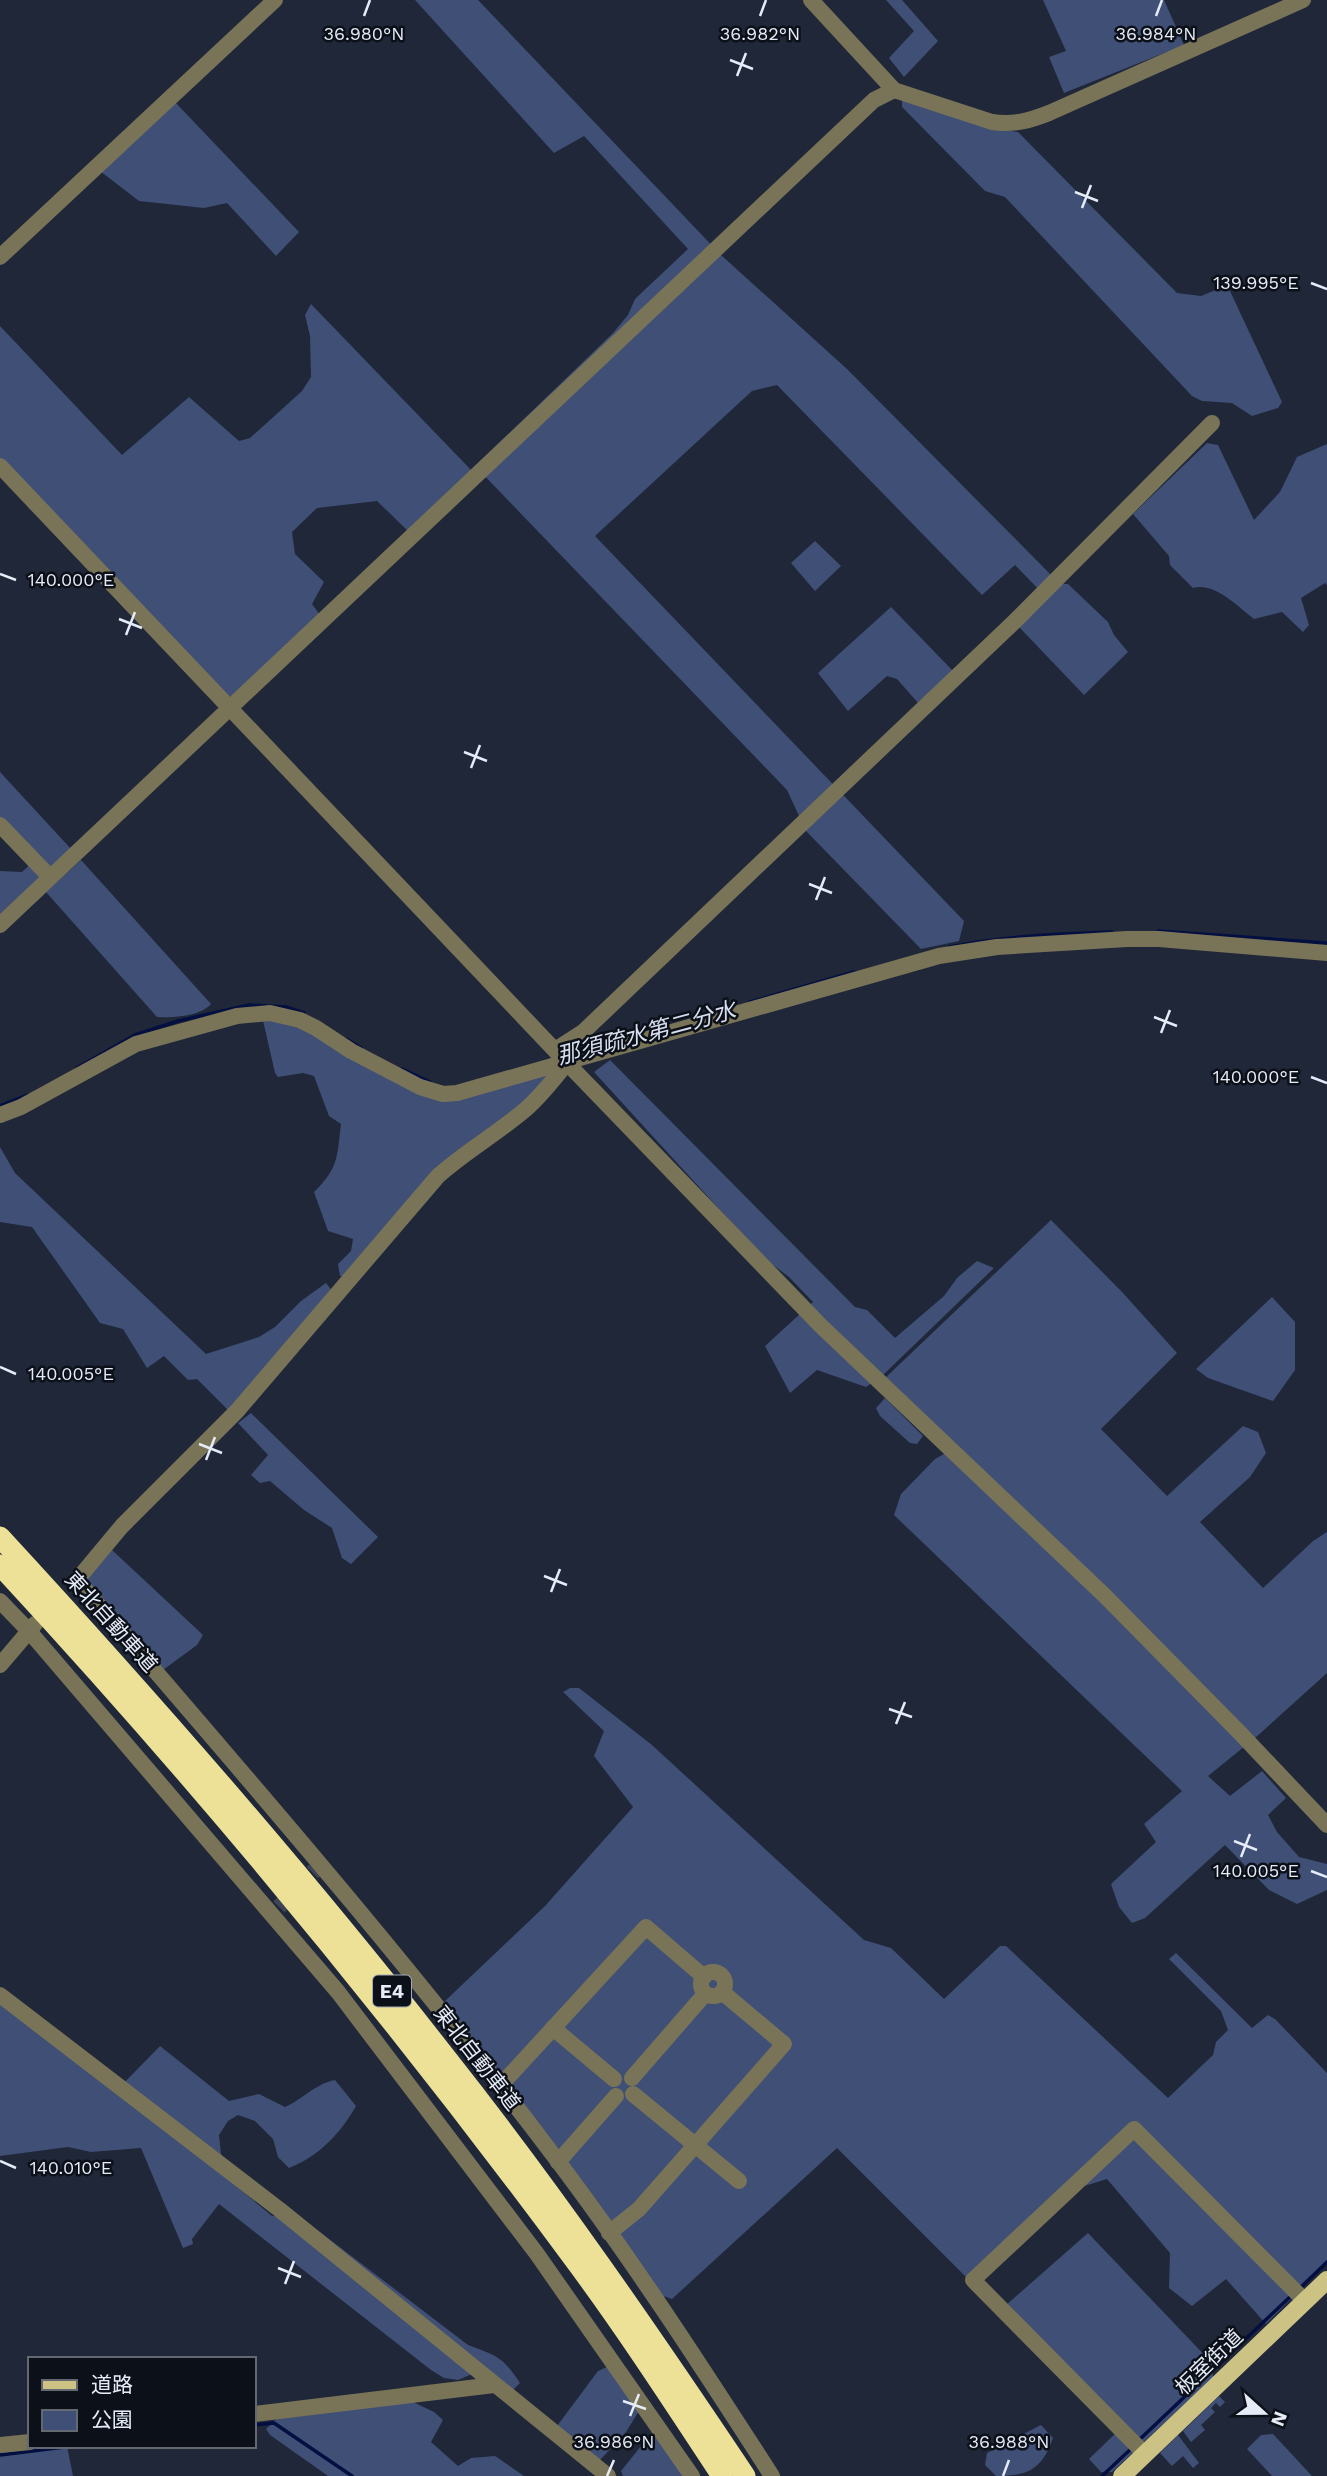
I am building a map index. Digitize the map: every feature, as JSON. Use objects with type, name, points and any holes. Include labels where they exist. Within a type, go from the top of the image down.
[{"type":"highway","name":"東北自動車道","points":[[0,1537],[153,1705],[356,1945],[447,2059],[589,2249],[745,2476]]},
{"type":"highway","name":"東北自動車道","points":[[0,1565],[140,1718],[384,2011],[576,2261],[722,2476]]},
{"type":"main road","name":"板室街道","points":[[1122,2476],[1327,2280]]},
{"type":"street","points":[[0,257],[275,0]]},
{"type":"street","points":[[811,0],[894,90],[1008,125],[1030,120],[1303,0]]},
{"type":"street","points":[[0,925],[874,100],[894,90]]},
{"type":"street","points":[[555,1050],[583,1032],[1014,622],[1212,424]]},
{"type":"street","points":[[0,466],[567,1063],[829,1334],[1104,1595],[1327,1825]]},
{"type":"street","points":[[0,825],[50,877]]},
{"type":"street","points":[[0,1115],[21,1107],[136,1044],[237,1016],[270,1013],[300,1020],[399,1078],[443,1094],[457,1093],[567,1063],[939,956],[997,947],[1159,939],[1327,953]]},
{"type":"street","points":[[567,1063],[526,1109],[459,1157],[439,1176],[237,1411],[122,1525],[77,1580],[428,1994],[500,2086],[609,2233],[702,2367],[772,2476]]},
{"type":"street","points":[[0,1601],[32,1628],[275,1910],[537,2254],[692,2476]]},
{"type":"street","points":[[0,1665],[32,1628]]},
{"type":"street","points":[[500,2086],[646,1927],[704,1977],[701,1984],[784,2044],[639,2208],[609,2233]]},
{"type":"street","points":[[558,2162],[714,1993]]},
{"type":"street","points":[[0,1995],[281,2210],[608,2476]]},
{"type":"street","points":[[553,2028],[614,2079],[612,2089],[627,2089],[739,2181]]},
{"type":"street","points":[[1145,2454],[973,2280],[1134,2129],[1305,2301]]},
{"type":"street","points":[[256,2414],[494,2385]]},
{"type":"street","points":[[0,2445],[28,2442]]},
{"type":"green space","points":[[415,0],[478,0],[721,255],[847,369],[1060,584],[1068,584],[1108,622],[1114,635],[1128,652],[1084,695],[1020,628],[1019,624],[1045,596],[1015,565],[982,595],[777,385],[752,391],[595,536],[964,921],[959,941],[921,949],[806,831],[787,790],[475,466],[613,333],[628,315],[635,299],[688,249],[584,136],[554,153]]},
{"type":"green space","points":[[886,0],[902,0],[938,41],[904,77],[889,58],[914,31]]},
{"type":"green space","points":[[1043,0],[1164,0],[1184,45],[1064,93],[1049,57],[1066,51]]},
{"type":"green space","points":[[902,99],[994,128],[1018,132],[1177,293],[1201,296],[1223,287],[1230,291],[1282,402],[1278,408],[1252,416],[1232,403],[1202,401],[1192,396],[1005,197],[985,191],[902,107]]},
{"type":"green space","points":[[174,101],[299,232],[276,256],[227,203],[204,208],[139,201],[100,171]]},
{"type":"green space","points":[[311,304],[474,473],[409,532],[377,501],[317,508],[292,532],[295,554],[324,582],[312,604],[320,615],[235,696],[226,696],[0,460],[0,326],[122,455],[189,397],[239,441],[250,438],[302,391],[311,377],[310,336],[305,315]]},
{"type":"green space","points":[[1207,443],[1218,445],[1254,520],[1280,492],[1297,457],[1327,444],[1327,585],[1325,583],[1301,598],[1309,625],[1303,632],[1282,612],[1254,619],[1218,592],[1201,587],[1193,588],[1170,565],[1169,556],[1133,514]]},
{"type":"green space","points":[[815,541],[841,566],[815,591],[791,563]]},
{"type":"green space","points":[[891,607],[953,671],[919,704],[897,679],[887,676],[848,711],[818,673]]},
{"type":"green space","points":[[0,772],[72,850],[0,919],[0,871],[22,872],[37,858],[0,818]]},
{"type":"green space","points":[[81,860],[211,1004],[201,1011],[186,1015],[157,1017],[46,892]]},
{"type":"green space","points":[[262,1016],[303,1024],[443,1100],[545,1073],[551,1076],[490,1132],[347,1277],[340,1276],[338,1264],[351,1251],[353,1239],[328,1231],[314,1192],[328,1176],[335,1161],[341,1124],[329,1116],[314,1076],[303,1073],[278,1077],[275,1073]]},
{"type":"green space","points":[[610,1060],[855,1307],[867,1310],[895,1338],[944,1296],[957,1278],[977,1261],[994,1268],[883,1375],[866,1387],[817,1370],[790,1393],[765,1346],[813,1302],[789,1277],[764,1258],[594,1072]]},
{"type":"green space","points":[[0,1147],[15,1173],[206,1354],[259,1337],[275,1327],[301,1301],[326,1283],[333,1292],[230,1412],[197,1379],[188,1380],[164,1356],[147,1368],[123,1329],[100,1323],[32,1227],[0,1222]]},
{"type":"green space","points":[[1051,1220],[1177,1353],[1101,1429],[1167,1496],[1243,1426],[1258,1432],[1266,1453],[1250,1477],[1200,1522],[1263,1588],[1313,1541],[1327,1532],[1327,1673],[1208,1776],[1230,1796],[1262,1771],[1286,1798],[1268,1815],[1277,1832],[1299,1857],[1327,1864],[1327,1890],[1297,1904],[1269,1890],[1225,1845],[1145,1918],[1132,1923],[1119,1907],[1111,1884],[1156,1842],[1144,1824],[1182,1791],[894,1515],[901,1494],[935,1459],[951,1450],[883,1380]]},
{"type":"green space","points":[[1272,1297],[1295,1322],[1295,1370],[1273,1401],[1208,1378],[1196,1369]]},
{"type":"green space","points":[[885,1398],[923,1436],[917,1444],[910,1443],[880,1416],[876,1408]]},
{"type":"green space","points":[[251,1413],[378,1537],[351,1564],[342,1558],[332,1528],[304,1510],[270,1481],[260,1483],[251,1475],[268,1455],[238,1423]]},
{"type":"green space","points":[[112,1550],[203,1635],[197,1645],[163,1670],[84,1579]]},
{"type":"green space","points":[[570,1688],[579,1688],[652,1745],[864,1940],[891,1948],[944,1999],[1000,1946],[1006,1946],[1168,2098],[1213,2055],[1216,2042],[1228,2030],[1221,2011],[1169,1959],[1176,1953],[1252,2028],[1268,2015],[1275,2019],[1327,2073],[1327,2263],[1266,2324],[1226,2279],[1192,2306],[1169,2288],[1170,2253],[1107,2179],[1052,2196],[966,2277],[837,2148],[672,2299],[663,2296],[487,2056],[444,2002],[545,1906],[633,1807],[594,1756],[604,1731],[563,1692]]},
{"type":"green space","points":[[0,1997],[119,2088],[160,2046],[229,2101],[259,2094],[285,2107],[321,2085],[335,2080],[356,2106],[328,2143],[289,2168],[278,2157],[273,2139],[255,2121],[238,2115],[228,2121],[219,2135],[221,2154],[235,2185],[272,2216],[299,2216],[468,2345],[498,2358],[520,2383],[512,2391],[472,2374],[458,2380],[444,2378],[219,2204],[192,2239],[193,2244],[183,2248],[141,2148],[91,2152],[68,2147],[0,2156]]},
{"type":"green space","points":[[1088,2233],[1212,2363],[1213,2377],[1112,2472],[1101,2472],[1089,2459],[1123,2426],[1005,2306]]},
{"type":"green space","points":[[609,2366],[642,2406],[626,2432],[600,2460],[557,2426],[598,2371]]},
{"type":"green space","points":[[1219,2396],[1225,2402],[1220,2407],[1216,2403],[1211,2408],[1215,2412],[1201,2425],[1205,2430],[1191,2442],[1183,2431]]},
{"type":"green space","points":[[413,2402],[434,2412],[443,2420],[431,2442],[458,2466],[471,2458],[495,2456],[524,2476],[328,2476],[270,2435],[266,2429],[278,2417]]},
{"type":"green space","points":[[1041,2425],[1053,2438],[1044,2457],[1032,2469],[1016,2475],[996,2476],[985,2465],[987,2453]]},
{"type":"green space","points":[[654,2430],[692,2476],[623,2476],[621,2471]]},
{"type":"green space","points":[[1273,2434],[1312,2476],[1272,2476],[1247,2449],[1261,2435]]},
{"type":"green space","points":[[1178,2435],[1199,2463],[1193,2468],[1183,2456],[1172,2466],[1160,2453]]},
{"type":"green space","points":[[28,2447],[67,2448],[73,2476],[0,2476],[0,2451]]},
{"type":"waterway","name":"那須疏水第二分水","points":[[1158,931],[1327,943]]},
{"type":"waterway","name":"那須疏水第二分水","points":[[949,947],[1010,938],[1112,932]]},
{"type":"waterway","name":"那須疏水第二分水","points":[[750,1002],[854,972]]},
{"type":"waterway","name":"那須疏水第二分水","points":[[77,1068],[135,1035],[178,1021],[249,1005],[286,1007],[304,1013]]},
{"type":"waterway","name":"那須疏水第二分水","points":[[578,1050],[669,1025]]},
{"type":"waterway","name":"那須疏水第二分水","points":[[346,1039],[361,1048]]},
{"type":"waterway","name":"那須疏水第二分水","points":[[402,1069],[430,1082]]},
{"type":"waterway","name":"那須疏水第二分水","points":[[0,1106],[27,1095]]},
{"type":"waterway","points":[[1298,2290],[1327,2262]]},
{"type":"waterway","points":[[1138,2441],[1292,2295]]},
{"type":"waterway","points":[[256,2425],[274,2423],[352,2476]]},
{"type":"waterway","points":[[1102,2476],[1133,2447]]},
{"type":"waterway","points":[[0,2455],[57,2448]]},
{"type":"tunnel","points":[[279,1907],[315,1870]]}]
